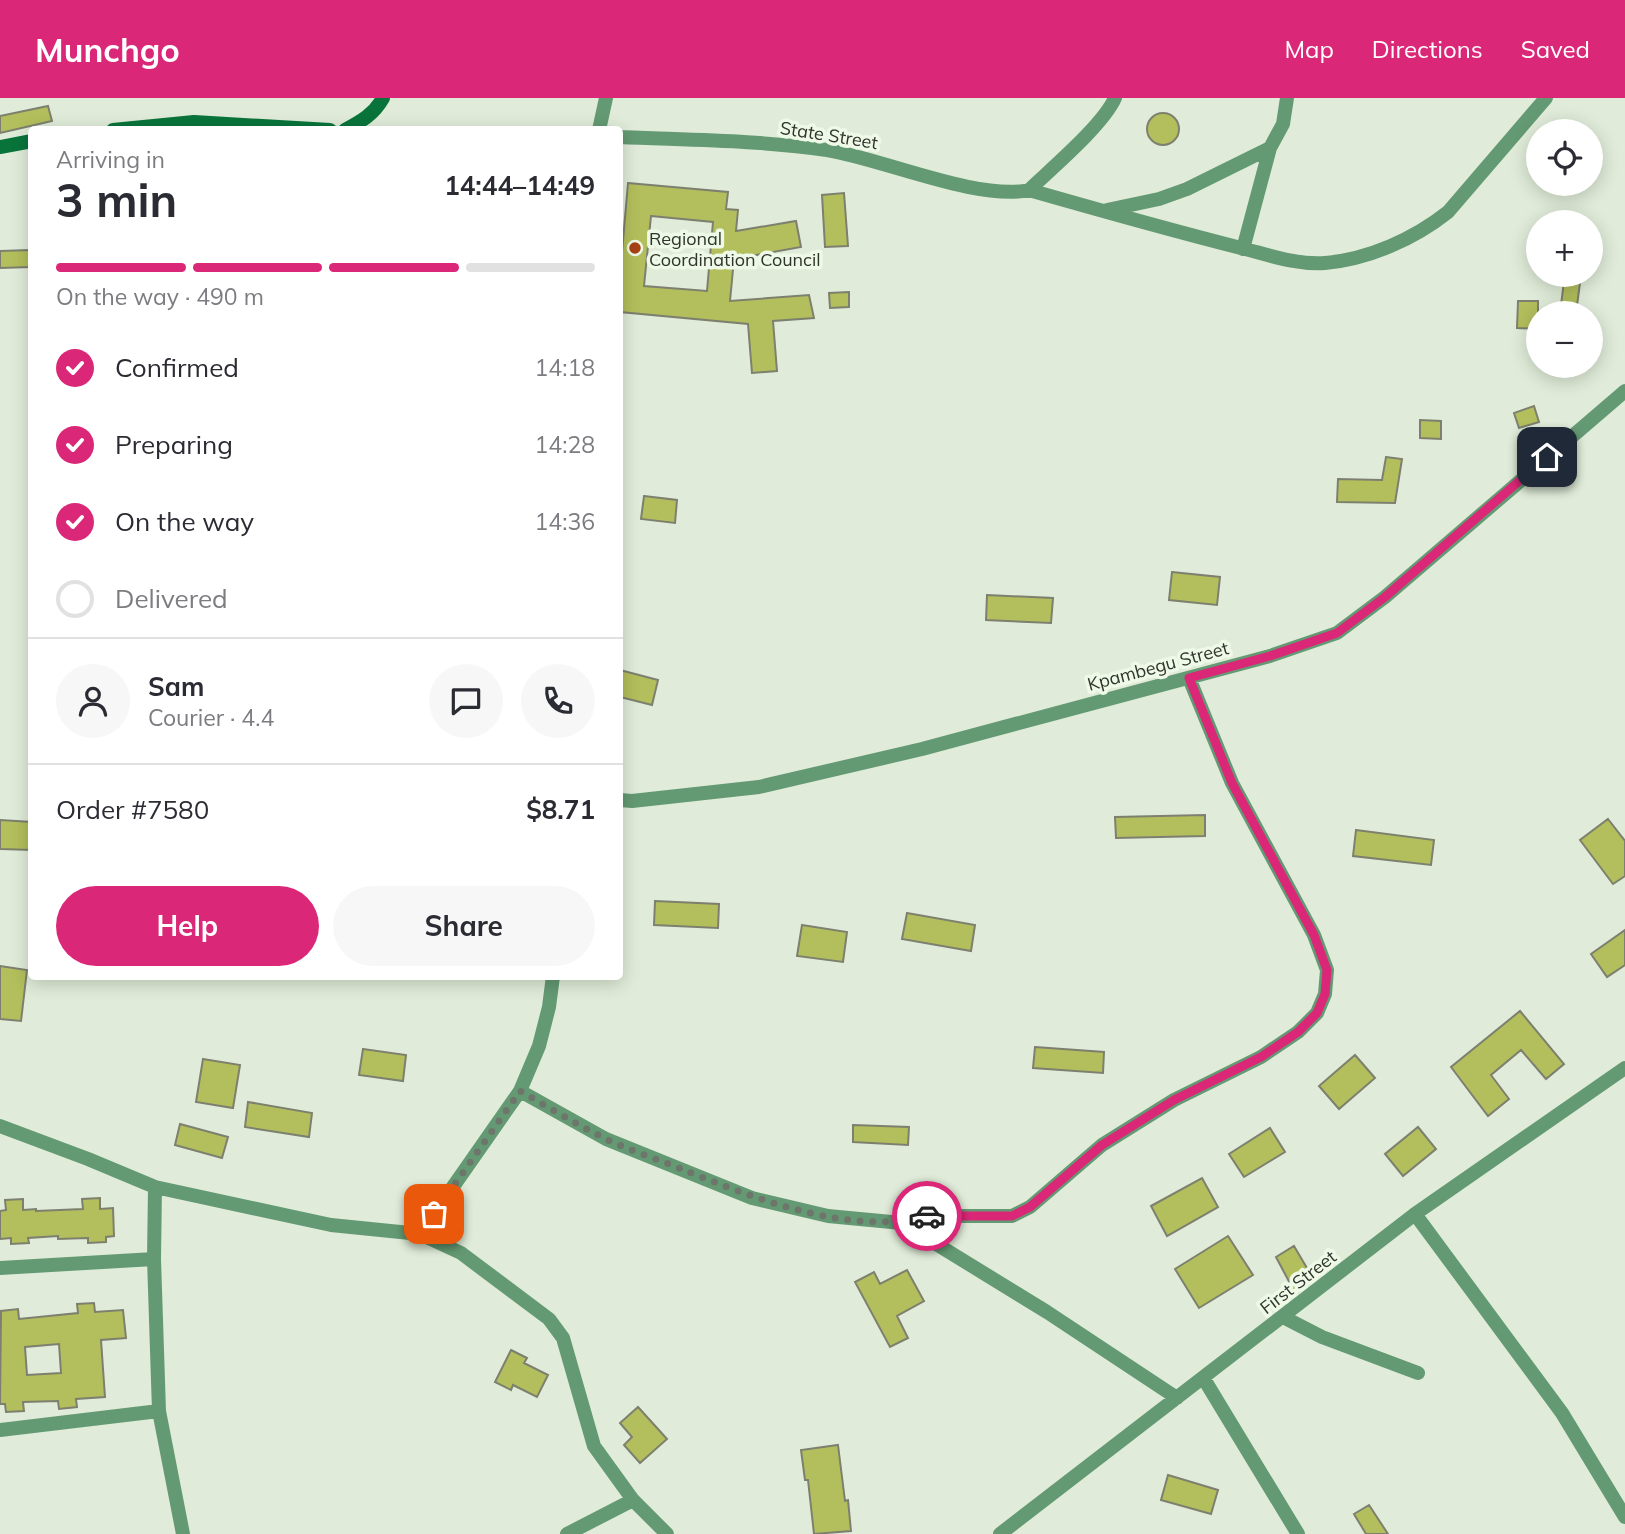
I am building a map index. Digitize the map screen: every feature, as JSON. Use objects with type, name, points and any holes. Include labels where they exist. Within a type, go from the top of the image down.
[{"type":"street","points":[[353,126],[365,120],[383,98]]},
{"type":"street","points":[[600,126],[606,98]]},
{"type":"street","points":[[1029,190],[1062,160],[1111,107],[1115,98]]},
{"type":"street","points":[[1243,249],[1270,148],[1283,124],[1287,98]]},
{"type":"street","name":"State Street","points":[[623,137],[785,145],[828,150],[979,188],[1014,193],[1029,190],[1279,259],[1324,263],[1350,259],[1411,236],[1432,225],[1448,212],[1546,98]]},
{"type":"street","points":[[154,126],[194,122],[262,126]]},
{"type":"street","points":[[0,147],[28,142]]},
{"type":"street","points":[[1102,211],[1158,200],[1187,189],[1270,148]]},
{"type":"street","name":"Kpambegu Street","points":[[623,800],[759,787],[922,749],[1189,678],[1312,643],[1337,633],[1356,621],[1625,391]]},
{"type":"street","points":[[520,1091],[606,1139],[752,1198],[828,1216],[902,1223],[928,1216],[1012,1216],[1030,1207],[1102,1145],[1174,1100],[1261,1057],[1298,1032],[1317,1013],[1325,994],[1327,970],[1314,935],[1232,783],[1189,678]]},
{"type":"street","points":[[420,1234],[520,1091],[539,1046],[552,980]]},
{"type":"street","name":"First Street","points":[[1000,1534],[1415,1214],[1625,1068]]},
{"type":"street","points":[[0,1126],[155,1187],[331,1225],[420,1234],[461,1253],[550,1319],[563,1338],[594,1446],[633,1500],[667,1534]]},
{"type":"street","points":[[155,1187],[154,1259],[159,1412],[179,1533]]},
{"type":"street","points":[[1415,1214],[1562,1413],[1625,1517]]},
{"type":"street","points":[[902,1223],[1047,1312],[1177,1398]]},
{"type":"street","points":[[0,1268],[154,1259]]},
{"type":"street","points":[[1283,1317],[1322,1337],[1418,1373]]},
{"type":"street","points":[[1205,1378],[1298,1534]]},
{"type":"street","points":[[0,1430],[159,1412]]},
{"type":"street","points":[[567,1534],[633,1500]]},
{"type":"building","points":[[48,106],[52,121],[0,133],[0,116]]},
{"type":"building","points":[[1163,113],[1174,118],[1179,129],[1174,140],[1163,145],[1152,140],[1147,129],[1152,118]]},
{"type":"building","name":"Regional Coordination Council","points":[[628,183],[728,192],[726,209],[738,210],[736,231],[796,221],[801,247],[734,259],[730,301],[809,295],[814,318],[773,321],[777,371],[752,373],[748,324],[623,312],[623,240]],"holes":[[[651,216],[713,222],[707,291],[644,286]]]},
{"type":"building","points":[[844,193],[848,246],[825,247],[822,195]]},
{"type":"building","points":[[28,250],[28,267],[0,268],[0,251]]},
{"type":"building","points":[[1563,287],[1579,287],[1578,301],[1562,301]]},
{"type":"building","points":[[849,292],[849,307],[830,308],[829,293]]},
{"type":"building","points":[[1518,301],[1526,301],[1526,328],[1517,328]]},
{"type":"building","points":[[1534,406],[1539,422],[1519,428],[1514,413]]},
{"type":"building","points":[[1420,420],[1441,421],[1441,439],[1420,438]]},
{"type":"building","points":[[1386,457],[1402,459],[1395,503],[1337,502],[1338,479],[1382,480]]},
{"type":"building","points":[[644,496],[677,500],[675,523],[641,519]]},
{"type":"building","points":[[1172,572],[1220,577],[1217,605],[1169,600]]},
{"type":"building","points":[[987,595],[1053,598],[1051,623],[986,620]]},
{"type":"building","points":[[623,671],[658,680],[652,705],[623,698]]},
{"type":"building","points":[[1205,815],[1205,836],[1116,838],[1115,817]]},
{"type":"building","points":[[1608,819],[1625,841],[1625,876],[1613,884],[1580,840]]},
{"type":"building","points":[[0,820],[28,822],[28,850],[0,849]]},
{"type":"building","points":[[1356,830],[1434,840],[1431,865],[1353,856]]},
{"type":"building","points":[[655,901],[719,904],[718,928],[654,925]]},
{"type":"building","points":[[907,913],[975,925],[971,951],[902,939]]},
{"type":"building","points":[[802,925],[847,932],[843,962],[797,956]]},
{"type":"building","points":[[1625,930],[1625,965],[1607,977],[1591,954]]},
{"type":"building","points":[[0,966],[27,970],[21,1021],[0,1019]]},
{"type":"building","points":[[1520,1011],[1564,1064],[1546,1079],[1521,1050],[1491,1075],[1509,1099],[1488,1116],[1451,1067]]},
{"type":"building","points":[[1035,1047],[1104,1052],[1103,1073],[1033,1068]]},
{"type":"building","points":[[363,1049],[406,1055],[403,1081],[359,1075]]},
{"type":"building","points":[[1355,1055],[1375,1078],[1339,1109],[1319,1086]]},
{"type":"building","points":[[203,1059],[240,1065],[233,1108],[196,1102]]},
{"type":"building","points":[[248,1102],[312,1113],[309,1137],[245,1127]]},
{"type":"building","points":[[180,1124],[228,1137],[222,1158],[175,1145]]},
{"type":"building","points":[[853,1125],[909,1127],[908,1145],[853,1142]]},
{"type":"building","points":[[1418,1127],[1436,1149],[1403,1176],[1385,1154]]},
{"type":"building","points":[[1270,1128],[1285,1152],[1244,1177],[1229,1154]]},
{"type":"building","points":[[1202,1178],[1218,1207],[1167,1236],[1151,1206]]},
{"type":"building","points":[[100,1198],[100,1209],[113,1208],[114,1236],[106,1237],[106,1242],[88,1243],[88,1238],[58,1239],[58,1236],[28,1238],[29,1243],[11,1244],[11,1238],[0,1239],[0,1211],[6,1210],[5,1200],[23,1199],[23,1210],[36,1211],[83,1209],[82,1199]]},
{"type":"building","points":[[1228,1236],[1253,1275],[1199,1308],[1175,1269]]},
{"type":"building","points":[[1294,1246],[1314,1280],[1294,1291],[1276,1257]]},
{"type":"building","points":[[907,1270],[924,1301],[897,1316],[908,1338],[890,1347],[855,1282],[874,1272],[880,1284]]},
{"type":"building","points":[[94,1303],[95,1312],[123,1310],[126,1338],[101,1340],[105,1397],[76,1399],[77,1407],[59,1409],[58,1401],[23,1402],[24,1411],[6,1412],[5,1404],[0,1404],[1,1311],[18,1309],[19,1319],[78,1313],[77,1304]],"holes":[[[59,1344],[61,1373],[27,1375],[25,1347]]]},
{"type":"building","points":[[511,1350],[527,1358],[524,1363],[548,1375],[537,1397],[513,1385],[511,1390],[495,1382]]},
{"type":"building","points":[[638,1407],[667,1439],[640,1463],[624,1445],[632,1437],[620,1423]]},
{"type":"building","points":[[838,1445],[851,1531],[814,1534],[808,1480],[805,1480],[801,1450]]},
{"type":"building","points":[[1168,1475],[1218,1490],[1211,1514],[1161,1500]]},
{"type":"building","points":[[1369,1505],[1388,1534],[1366,1534],[1354,1514]]},
{"type":"way so far","points":[[434,1214],[520,1091],[606,1139],[752,1198],[852,1219],[902,1223],[927,1216]]},
{"type":"place","name":"Regional Coordination Council","points":[[635,248]]},
{"type":"route","points":[[927,1216],[1012,1216],[1030,1207],[1102,1145],[1174,1100],[1261,1057],[1298,1032],[1317,1013],[1325,994],[1327,970],[1314,935],[1232,783],[1189,678],[1270,656],[1337,633],[1356,621],[1437,554],[1547,457]]}]
